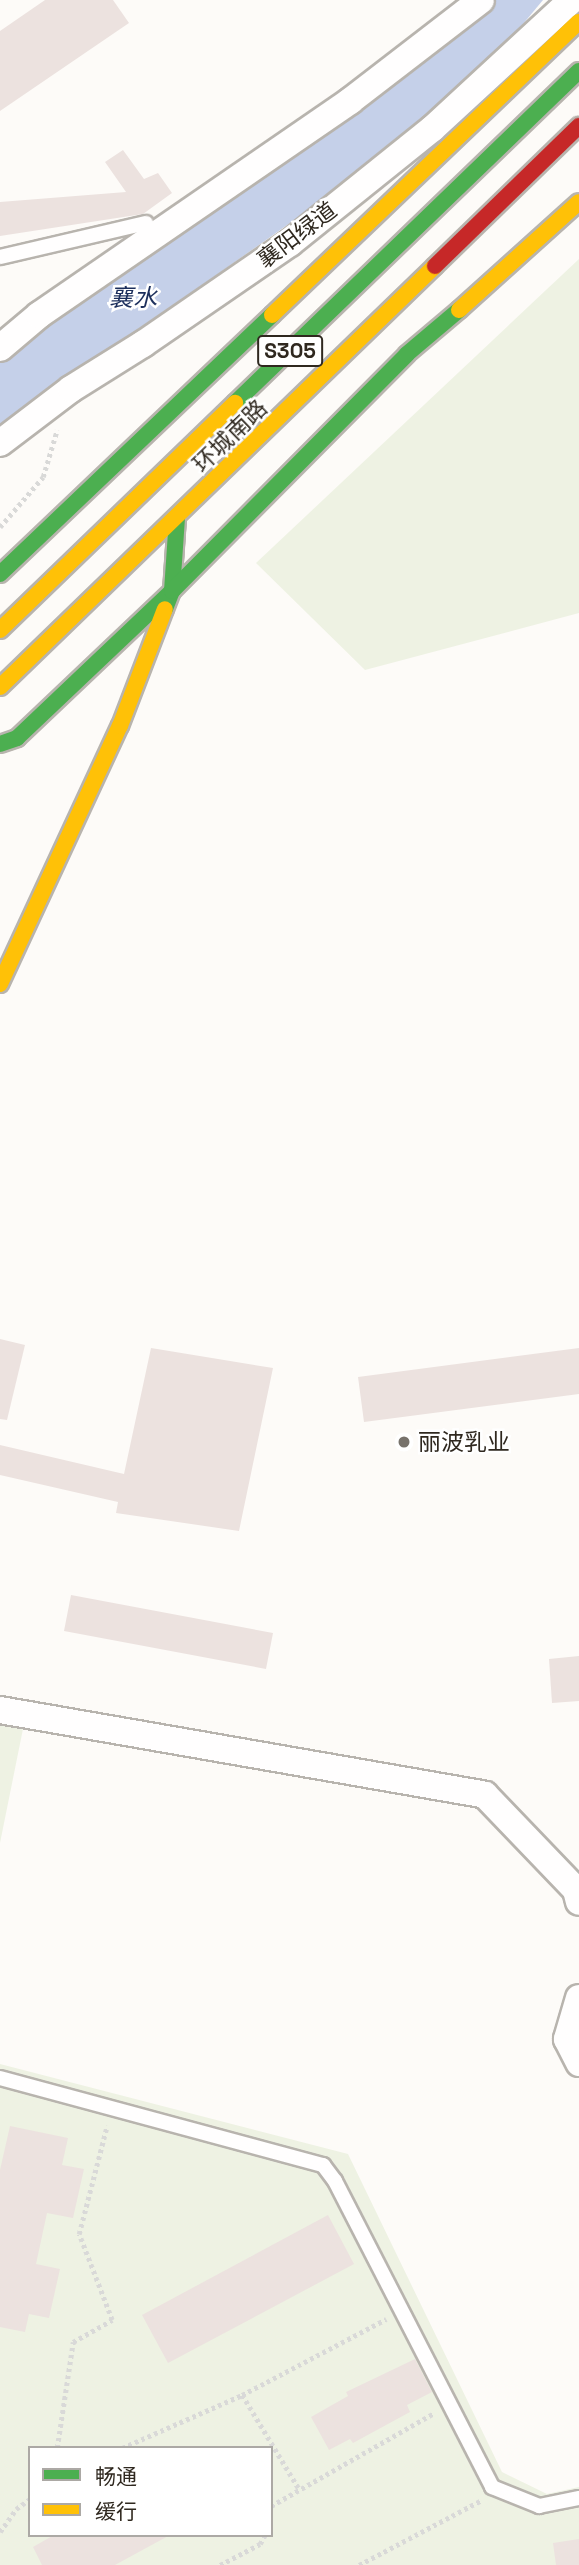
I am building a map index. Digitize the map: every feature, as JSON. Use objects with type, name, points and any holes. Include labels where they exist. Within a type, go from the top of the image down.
[{"type":"main road","points":[[0,574],[579,22]]},
{"type":"main road","name":"环城南路","points":[[0,630],[579,71]]},
{"type":"main road","name":"环城南路","points":[[0,687],[177,519],[579,126]]},
{"type":"main road","points":[[0,744],[16,738],[172,591],[407,354],[512,265],[579,202]]},
{"type":"main road","points":[[0,984],[120,726],[172,591],[177,519]]},
{"type":"street","points":[[0,348],[39,315],[350,101],[481,0]]},
{"type":"street","name":"襄阳绿道","points":[[0,443],[71,389],[143,344],[290,243],[432,129],[572,0]]},
{"type":"street","points":[[0,1710],[485,1795],[576,1890],[579,1902]]},
{"type":"street","points":[[579,1998],[567,2039],[579,2063]]},
{"type":"lane","points":[[0,257],[146,223]]},
{"type":"lane","points":[[0,2078],[323,2165],[335,2181],[492,2487],[539,2506],[579,2498]]},
{"type":"path","points":[[0,527],[43,477],[59,426]]},
{"type":"path","points":[[57,2446],[72,2342],[112,2320],[79,2234],[112,2108]]},
{"type":"path","points":[[127,2446],[242,2395],[402,2311]]},
{"type":"path","points":[[242,2395],[273,2446]]},
{"type":"path","points":[[273,2505],[298,2488],[450,2405]]},
{"type":"path","points":[[273,2446],[298,2488]]},
{"type":"path","points":[[359,2565],[500,2490]]},
{"type":"path","points":[[0,2532],[16,2509],[28,2500]]},
{"type":"path","points":[[220,2565],[260,2544],[264,2537]]},
{"type":"shaded area","points":[[579,259],[579,613],[365,670],[256,563]]},
{"type":"shaded area","points":[[0,1710],[26,1714],[0,1843]]},
{"type":"shaded area","points":[[0,2064],[348,2154],[502,2472],[547,2494],[579,2487],[579,2565],[0,2565]]},
{"type":"water","name":"襄水","points":[[487,0],[543,0],[503,48],[396,148],[0,428],[0,360],[45,322]]},
{"type":"building","points":[[45,0],[113,0],[129,23],[0,111],[0,31]]},
{"type":"building","points":[[123,150],[144,179],[158,173],[172,193],[143,214],[0,236],[0,202],[126,192],[105,162]]},
{"type":"building","points":[[0,1339],[25,1345],[7,1420],[0,1419]]},
{"type":"building","points":[[151,1348],[273,1368],[239,1531],[116,1513],[118,1502],[0,1475],[0,1445],[124,1474]]},
{"type":"building","points":[[579,1348],[579,1394],[364,1422],[358,1377]]},
{"type":"building","points":[[71,1595],[273,1633],[266,1669],[64,1631]]},
{"type":"building","points":[[579,1656],[579,1701],[552,1703],[549,1659]]},
{"type":"building","points":[[10,2126],[68,2138],[62,2165],[84,2169],[73,2218],[47,2213],[36,2264],[60,2269],[49,2318],[29,2314],[25,2332],[0,2327],[0,2170]]},
{"type":"building","points":[[328,2215],[354,2264],[168,2363],[142,2315]]},
{"type":"building","points":[[415,2359],[432,2392],[407,2405],[410,2412],[353,2443],[350,2439],[329,2450],[311,2417],[348,2396],[346,2392]]},
{"type":"building","points":[[50,2537],[166,2537],[115,2565],[42,2565],[33,2547]]},
{"type":"building","points":[[579,2539],[579,2565],[556,2565],[553,2543]]},
{"type":"traffic: fast","points":[[235,403],[579,71]]},
{"type":"traffic: fast","points":[[0,744],[17,738],[172,591],[407,354],[459,310]]},
{"type":"traffic: fast","points":[[0,574],[272,315]]},
{"type":"traffic: fast","points":[[165,609],[172,591],[177,518]]},
{"type":"traffic: slow","points":[[272,315],[579,22]]},
{"type":"traffic: slow","points":[[459,310],[579,202]]},
{"type":"traffic: slow","points":[[0,687],[435,266]]},
{"type":"traffic: slow","points":[[0,630],[235,403]]},
{"type":"traffic: slow","points":[[0,984],[120,726],[165,609]]},
{"type":"traffic: jam","points":[[435,266],[579,126]]},
{"type":"place","name":"丽波乳业","points":[[404,1442]]}]
